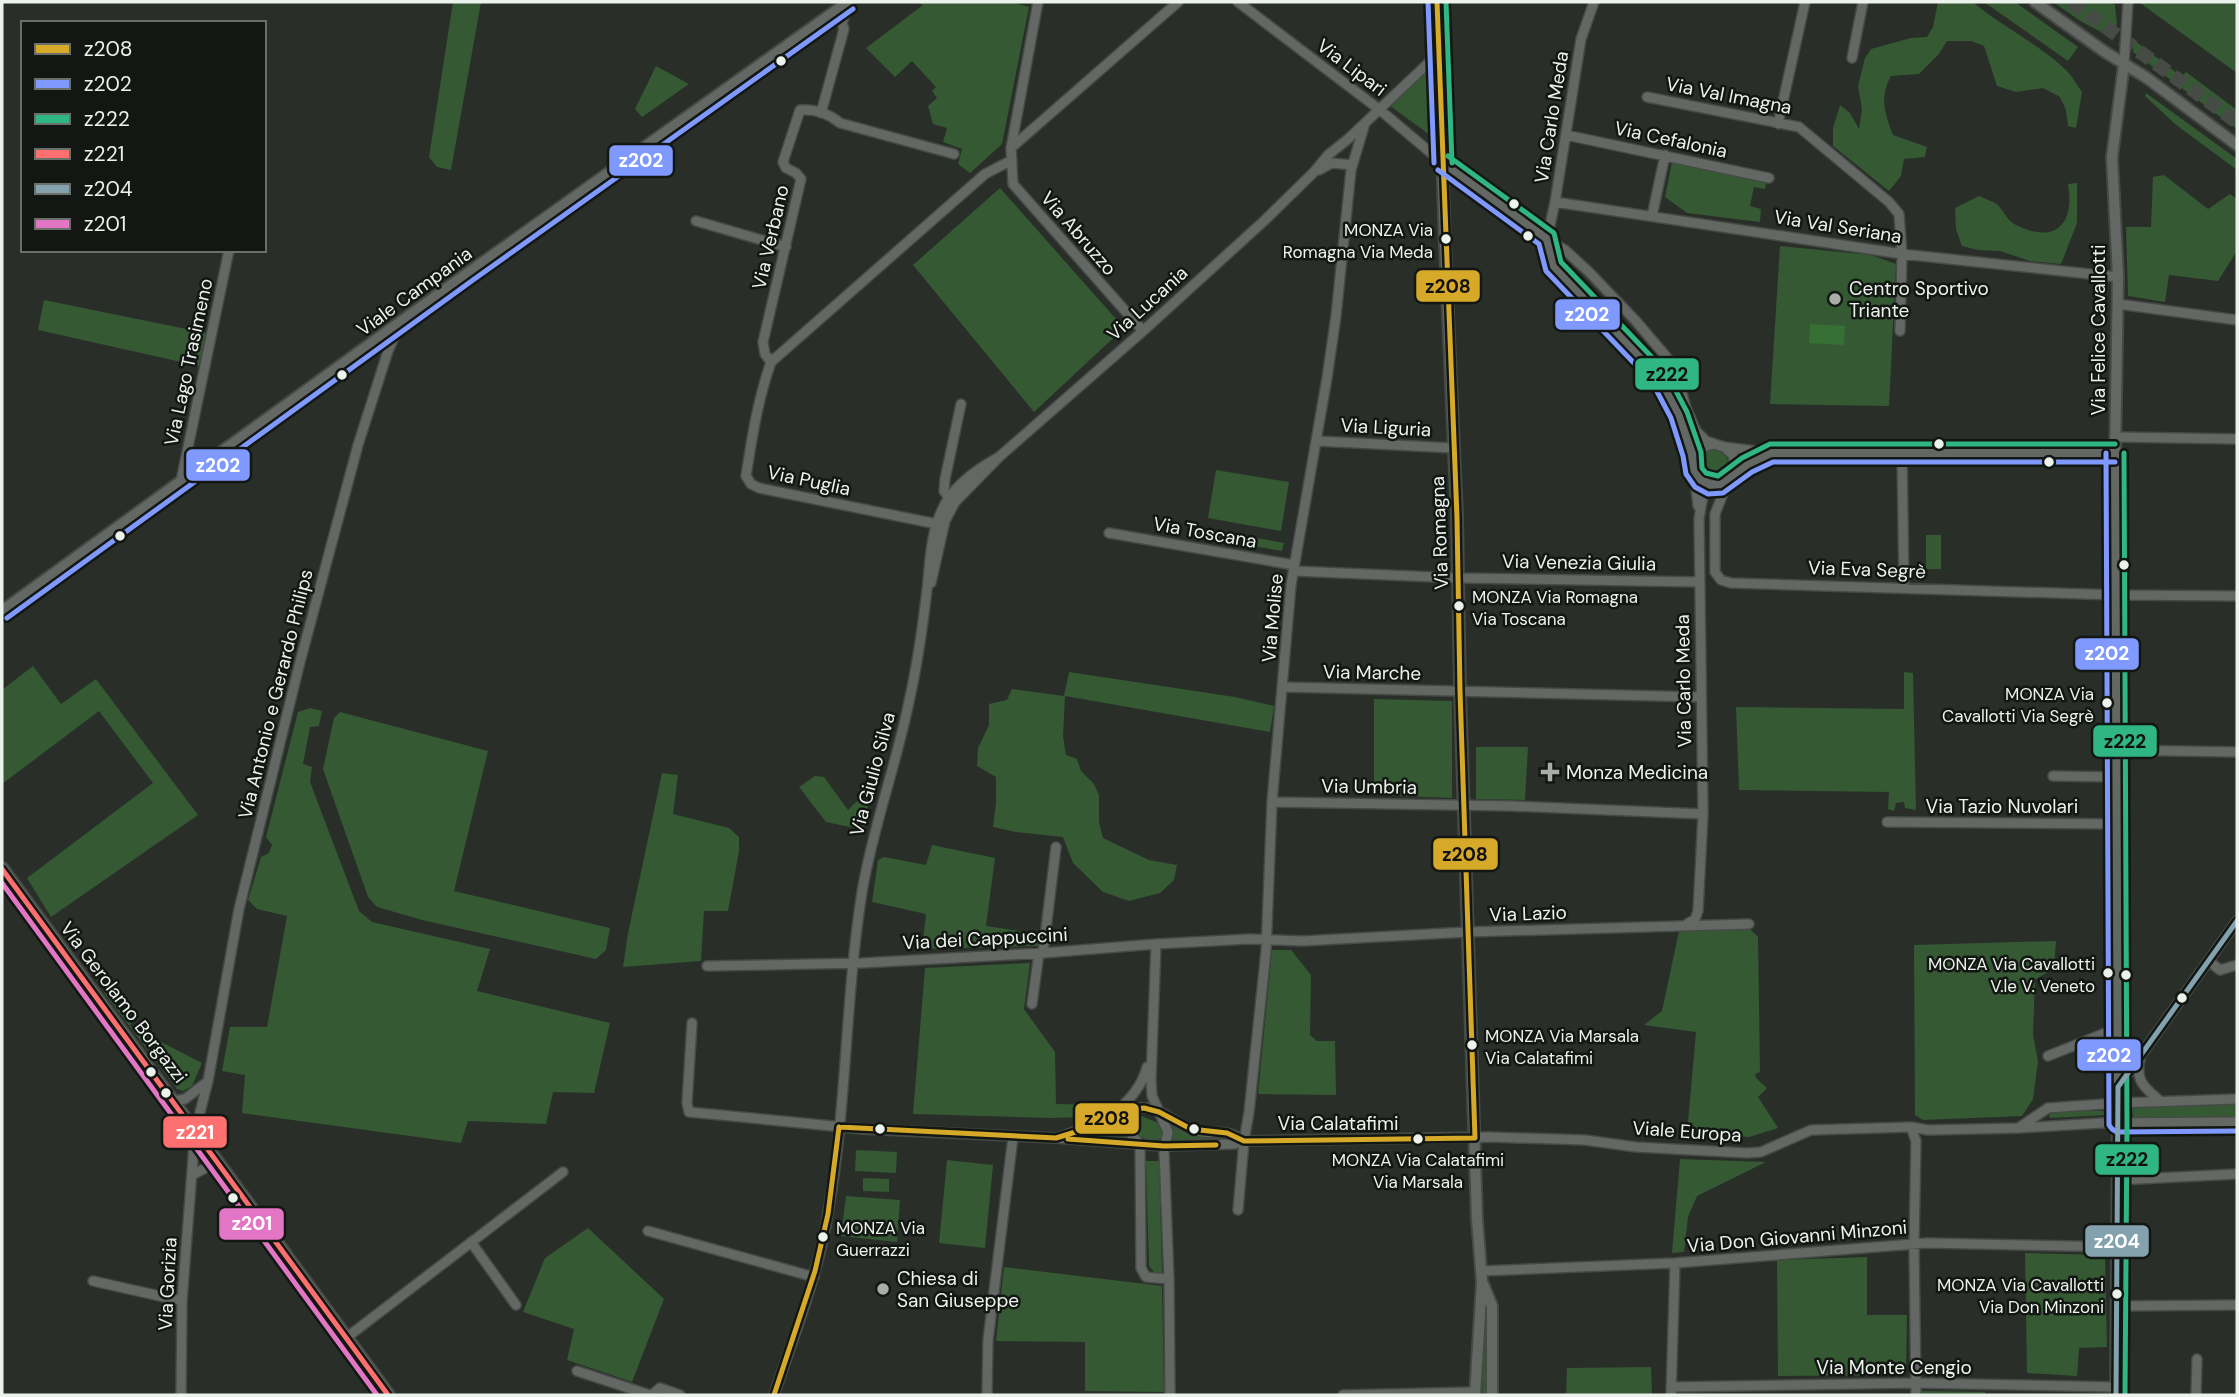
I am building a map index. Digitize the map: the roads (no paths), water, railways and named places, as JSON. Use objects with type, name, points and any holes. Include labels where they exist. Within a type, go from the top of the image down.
[{"type":"main road","name":"Via Gerolamo Borgazzi","points":[[2,869],[388,1395]]},
{"type":"street","points":[[848,2],[842,23],[844,29],[821,113],[840,123],[954,154]]},
{"type":"street","name":"Viale Campania","points":[[4,607],[848,2]]},
{"type":"street","name":"Via Abruzzo","points":[[1038,2],[1011,148],[1013,184],[1143,331]]},
{"type":"street","points":[[1011,148],[1178,2]]},
{"type":"street","name":"Via Lipari","points":[[1238,2],[1380,110],[1443,163]]},
{"type":"street","name":"Via Carlo Meda","points":[[1594,2],[1581,39],[1547,239],[1553,265],[1659,377],[1682,423],[1699,479],[1705,484],[1700,514],[1703,814],[1698,911],[1695,919],[1686,925]]},
{"type":"street","points":[[1778,124],[1805,2]]},
{"type":"street","points":[[1852,58],[1863,2]]},
{"type":"street","points":[[2035,2],[2124,65],[2147,78],[2237,145]]},
{"type":"street","points":[[2124,65],[2128,2]]},
{"type":"street","name":"Via Romagna","points":[[1438,4],[1481,1276]]},
{"type":"street","points":[[1365,123],[1439,53]]},
{"type":"street","name":"Via Felice Cavallotti","points":[[2116,1391],[2118,1028],[2115,437],[2118,277],[2112,157],[2124,65]]},
{"type":"street","name":"Via Val Imagna","points":[[1647,97],[1798,127],[1889,202],[1899,214],[1902,254],[1900,331]]},
{"type":"street","name":"Via Verbano","points":[[771,311],[801,179],[786,168],[783,162],[798,113],[803,109],[821,113]]},
{"type":"street","name":"Via Molise","points":[[1238,1210],[1265,941],[1272,802],[1294,568],[1336,316],[1352,165],[1365,123]]},
{"type":"street","name":"Via Lucania","points":[[951,500],[983,466],[999,457],[1265,220],[1328,155],[1365,123]]},
{"type":"street","name":"Via Cefalonia","points":[[1566,135],[1769,178]]},
{"type":"street","points":[[1652,216],[1665,155]]},
{"type":"street","points":[[771,362],[985,174],[1012,160]]},
{"type":"street","points":[[1314,172],[1332,163],[1352,165]]},
{"type":"street","points":[[1443,163],[1565,250],[1635,320],[1675,366],[1693,428],[1703,439],[1720,445],[1771,453],[2115,453]]},
{"type":"street","name":"Via Val Seriana","points":[[1555,202],[1902,254],[2118,277]]},
{"type":"street","points":[[696,221],[786,247]]},
{"type":"street","name":"Via Lago Trasimeno","points":[[181,481],[229,252]]},
{"type":"street","points":[[2118,303],[2237,320]]},
{"type":"street","name":"Via Puglia","points":[[771,311],[763,342],[765,354],[771,362],[764,381],[746,476],[751,484],[759,488],[940,525]]},
{"type":"street","name":"Via Antonio e Gerardo Philips","points":[[195,1132],[208,1081],[239,909],[300,662],[358,445],[388,351],[401,322]]},
{"type":"street","name":"Via Giulio Silva","points":[[774,1395],[814,1277],[828,1214],[839,1127],[852,963],[870,847],[907,712],[927,595],[928,573],[940,525],[951,500],[944,491],[945,479],[961,404]]},
{"type":"street","points":[[2115,437],[2237,439]]},
{"type":"street","name":"Via Liguria","points":[[1317,441],[1453,448]]},
{"type":"street","points":[[1694,467],[1696,455],[1702,449],[1720,445],[1732,453],[1735,461],[1735,470],[1729,479]]},
{"type":"street","points":[[1705,484],[1716,486],[1771,453]]},
{"type":"street","points":[[1902,453],[1904,587]]},
{"type":"street","name":"Via Carlo Meda","points":[[1694,467],[1694,486],[1700,514]]},
{"type":"street","name":"Via Eva Segrè","points":[[1729,479],[1717,505],[1714,519],[1715,572],[1721,580],[1731,583],[2237,596]]},
{"type":"street","name":"Via Toscana","points":[[1109,533],[1294,568],[1458,578]]},
{"type":"street","name":"Via Venezia Giulia","points":[[1458,578],[1700,582]]},
{"type":"street","name":"Via Marche","points":[[1283,687],[1700,697]]},
{"type":"street","points":[[2117,750],[2237,752]]},
{"type":"street","points":[[2053,776],[2117,777]]},
{"type":"street","name":"Via Umbria","points":[[1272,802],[1464,805],[1703,814]]},
{"type":"street","name":"Via Tazio Nuvolari","points":[[1887,822],[2117,824]]},
{"type":"street","points":[[1032,1004],[1056,846]]},
{"type":"street","points":[[2118,1087],[2237,921]]},
{"type":"street","name":"Via Lazio","points":[[1265,941],[1749,924]]},
{"type":"street","name":"Via dei Cappuccini","points":[[707,966],[852,963],[1249,939],[1265,941]]},
{"type":"street","points":[[1156,944],[1151,1048],[1152,1096],[1168,1132],[1164,1146],[1170,1395]]},
{"type":"street","points":[[2209,961],[2220,970],[2237,965]]},
{"type":"street","name":"Via Calatafimi","points":[[692,1023],[687,1104],[689,1112],[839,1127],[1164,1146],[1234,1144],[1244,1141],[1475,1138]]},
{"type":"street","points":[[2048,1056],[2118,1028]]},
{"type":"street","points":[[1151,1048],[1144,1079],[1121,1108],[1125,1127],[1140,1144],[1140,1268],[1146,1277],[1169,1279]]},
{"type":"street","points":[[2141,1055],[2137,1071],[2141,1080],[2160,1101]]},
{"type":"street","points":[[173,1101],[185,1099],[208,1081]]},
{"type":"street","points":[[2019,1128],[2048,1108],[2118,1102],[2237,1099]]},
{"type":"street","name":"Via Calatafimi","points":[[1052,1138],[1079,1131],[1121,1108],[1144,1108],[1159,1112],[1189,1129],[1230,1133],[1244,1141]]},
{"type":"street","name":"Viale Europa","points":[[1475,1138],[1585,1140],[1636,1147],[1747,1153],[1761,1152],[1811,1130],[1911,1127],[1928,1130],[2237,1122]]},
{"type":"street","points":[[1911,1127],[1916,1141],[1916,1395]]},
{"type":"street","name":"Via Gorizia","points":[[181,1395],[182,1301],[195,1132]]},
{"type":"street","points":[[987,1395],[988,1340],[1013,1137]]},
{"type":"street","points":[[191,1175],[217,1162]]},
{"type":"street","points":[[346,1338],[563,1172]]},
{"type":"street","points":[[2118,1180],[2237,1174]]},
{"type":"street","points":[[648,1231],[814,1277]]},
{"type":"street","points":[[471,1242],[516,1305]]},
{"type":"street","name":"Via Don Giovanni Minzoni","points":[[1481,1276],[1914,1244],[2117,1247]]},
{"type":"street","points":[[1671,1391],[1675,1263]]},
{"type":"street","points":[[1343,1395],[1475,1394],[1481,1276]]},
{"type":"street","points":[[1481,1276],[1492,1306],[1492,1395]]},
{"type":"street","points":[[93,1281],[182,1301]]},
{"type":"street","points":[[2117,1306],[2237,1305]]},
{"type":"street","points":[[2196,1395],[2197,1359]]},
{"type":"street","points":[[577,1371],[651,1395],[660,1388],[680,1395]]},
{"type":"street","name":"Via Monte Cengio","points":[[1671,1391],[1916,1383],[2116,1391]]},
{"type":"tunnel","points":[[2071,2],[2237,122]]},
{"type":"place","name":"MONZA Via Romagna Via Meda","points":[[1446,239]]},
{"type":"place","name":"Centro Sportivo Triante","points":[[1835,299]]},
{"type":"place","name":"MONZA Via Romagna Via Toscana","points":[[1459,606]]},
{"type":"place","name":"MONZA Via Cavallotti Via Segrè","points":[[2107,703]]},
{"type":"place","name":"Monza Medicina","points":[[1550,772]]},
{"type":"place","name":"MONZA Via Cavallotti V.le V. Veneto","points":[[2108,973]]},
{"type":"place","name":"MONZA Via Marsala Via Calatafimi","points":[[1472,1045]]},
{"type":"place","name":"MONZA Via Calatafimi Via Marsala","points":[[1418,1139]]},
{"type":"place","name":"MONZA Via Guerrazzi","points":[[823,1237]]},
{"type":"place","name":"Chiesa di San Giuseppe","points":[[883,1289]]},
{"type":"place","name":"MONZA Via Cavallotti Via Don Minzoni","points":[[2117,1294]]}]
